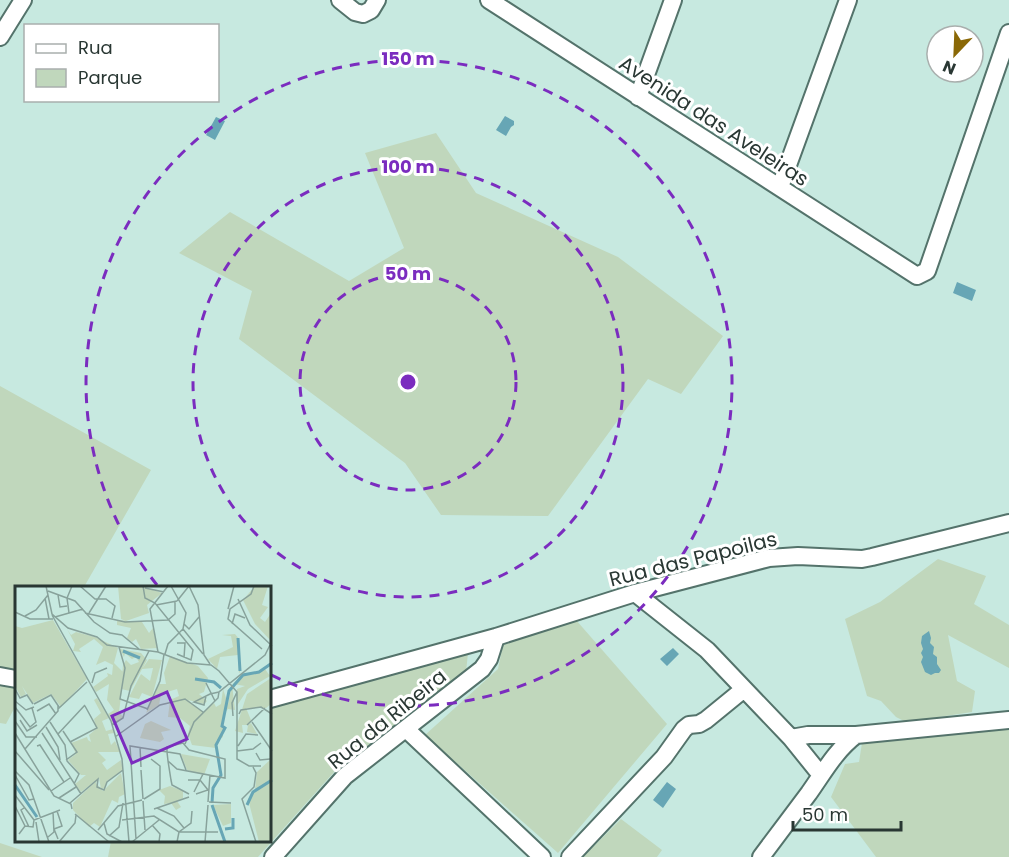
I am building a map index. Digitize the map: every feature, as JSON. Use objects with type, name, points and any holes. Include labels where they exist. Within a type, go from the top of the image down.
[{"type":"street","points":[[0,37],[23,0]]},
{"type":"street","points":[[340,0],[355,12],[363,14],[371,10],[376,0]]},
{"type":"street","name":"Avenida das Aveleiras","points":[[489,0],[917,276],[927,271],[1009,33]]},
{"type":"street","points":[[638,97],[673,0]]},
{"type":"street","points":[[780,188],[848,0]]},
{"type":"street","name":"Rua das Papoilas","points":[[272,698],[496,637],[635,593],[769,558],[798,556],[862,559],[1009,523]]},
{"type":"street","points":[[635,593],[707,650],[790,738],[820,774]]},
{"type":"street","name":"Rua da Ribeira","points":[[273,857],[345,776],[482,669],[489,659],[496,637]]},
{"type":"street","points":[[0,676],[15,679]]},
{"type":"street","points":[[570,857],[664,757],[684,729],[689,725],[699,724],[706,720],[744,689]]},
{"type":"street","points":[[790,738],[808,735],[856,735],[1009,720]]},
{"type":"street","points":[[406,729],[542,857]]},
{"type":"street","points":[[761,857],[811,790],[820,774],[847,742],[856,735]]},
{"type":"green space","points":[[436,133],[476,193],[618,257],[723,336],[681,394],[648,379],[548,516],[441,515],[405,463],[239,339],[252,291],[179,253],[230,212],[349,281],[404,248],[365,153]]},
{"type":"green space","points":[[0,386],[151,470],[85,586],[15,586],[15,707],[6,724],[0,723]]},
{"type":"green space","points":[[938,559],[986,576],[974,604],[1009,625],[1009,668],[948,635],[957,681],[975,691],[972,712],[906,722],[896,717],[881,701],[867,696],[845,619],[880,602]]},
{"type":"green space","points":[[576,620],[667,724],[558,853],[425,735],[498,669],[503,645]]},
{"type":"green space","points":[[468,653],[466,672],[335,771],[272,841],[272,707]]},
{"type":"green space","points":[[1009,729],[1009,857],[876,857],[831,797],[845,764],[859,762],[862,743]]},
{"type":"green space","points":[[621,819],[662,850],[657,857],[583,857]]},
{"type":"green space","points":[[111,842],[271,842],[258,857],[108,857]]},
{"type":"green space","points":[[0,843],[42,857],[0,857]]},
{"type":"water","points":[[505,116],[514,121],[514,125],[506,136],[496,130]]},
{"type":"water","points":[[216,117],[225,121],[215,140],[206,135]]},
{"type":"water","points":[[957,282],[976,290],[972,301],[953,293]]},
{"type":"water","points":[[929,631],[930,643],[934,647],[933,654],[937,657],[937,664],[941,670],[931,675],[925,672],[921,662],[923,657],[921,653],[922,636]]},
{"type":"water","points":[[673,648],[679,654],[667,666],[660,659]]},
{"type":"water","points":[[667,782],[676,789],[663,808],[653,800]]}]
